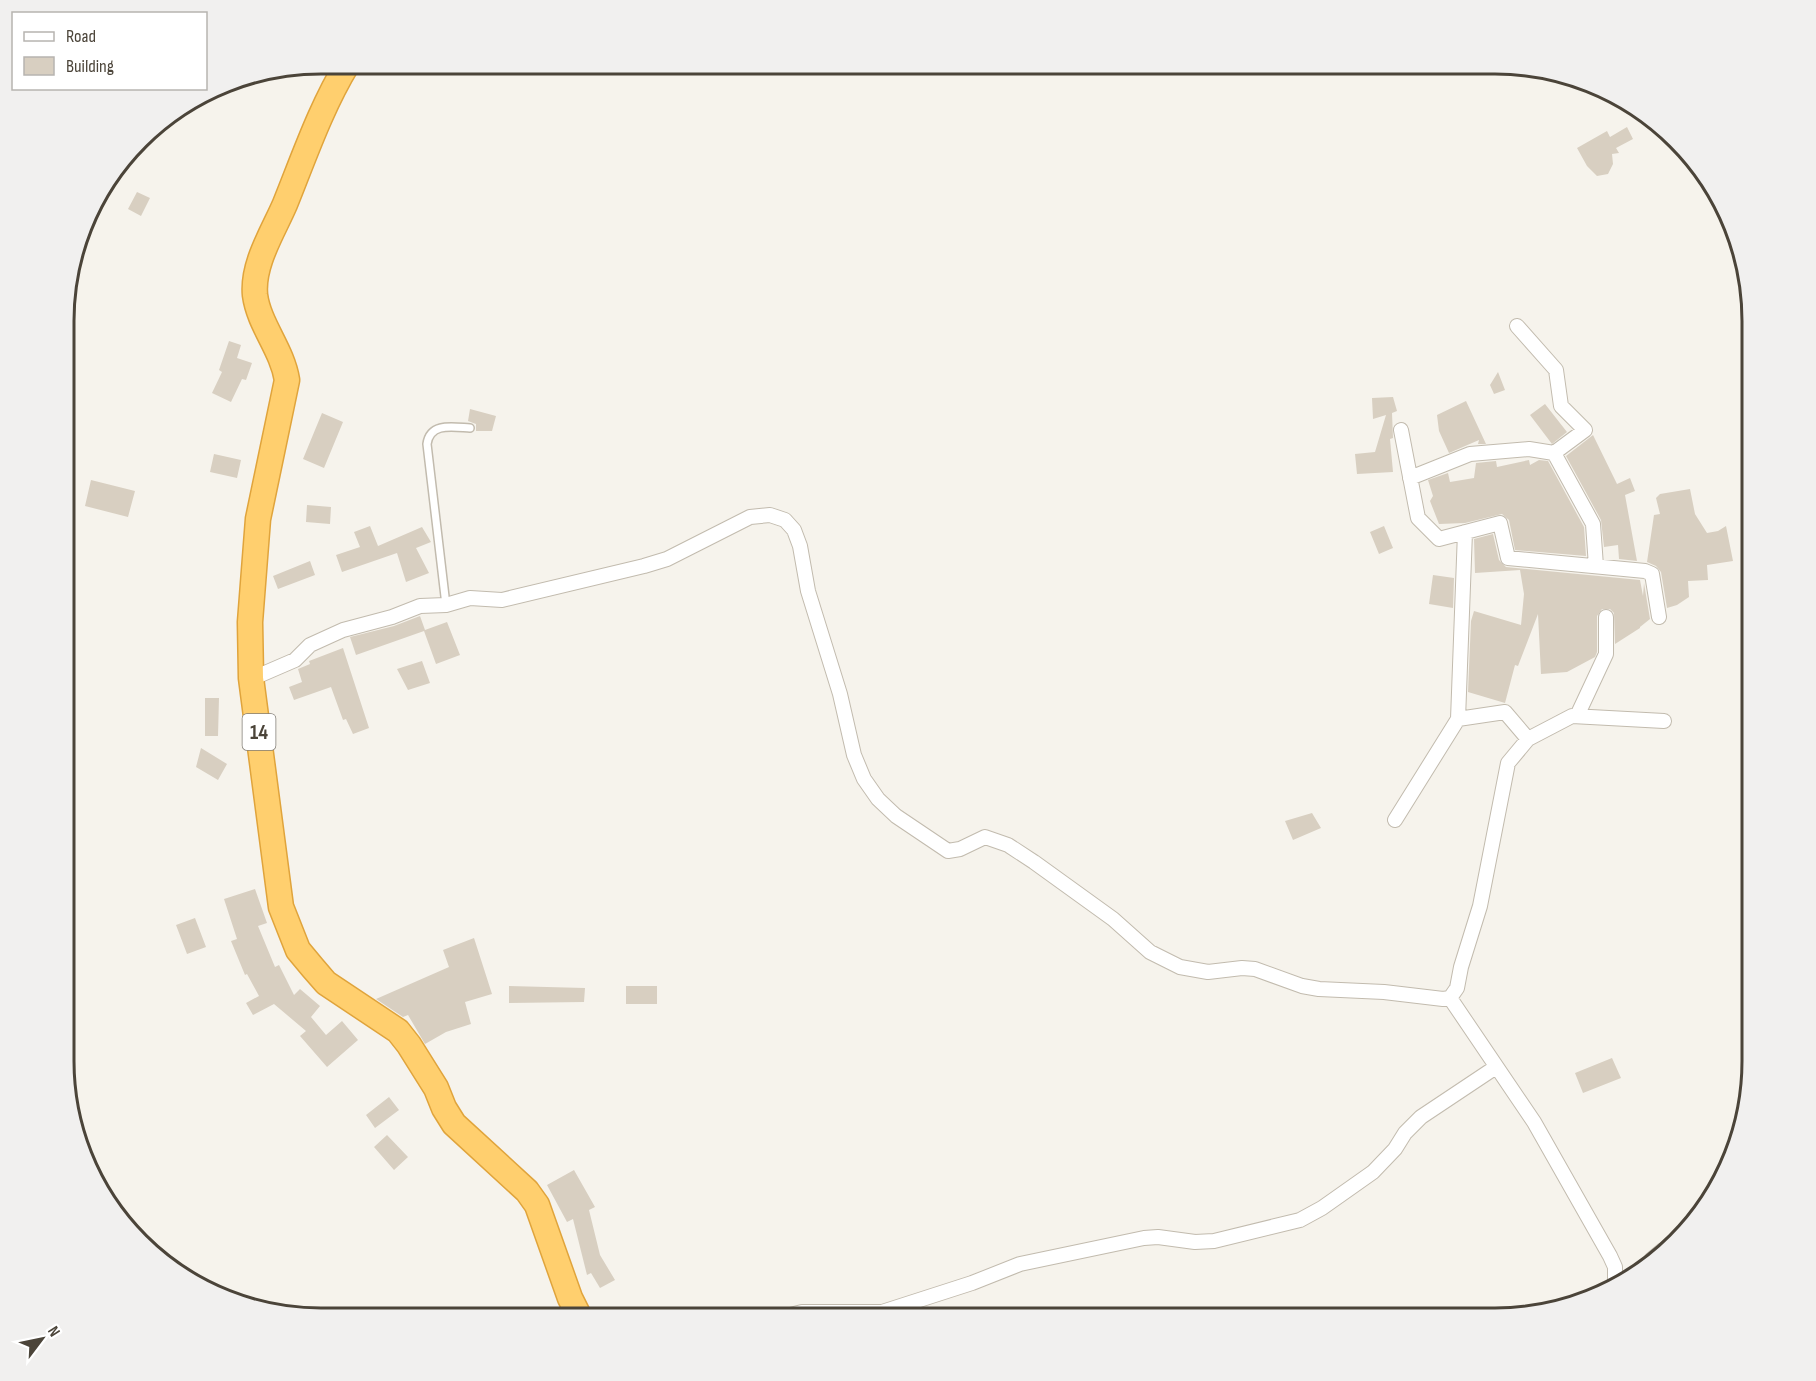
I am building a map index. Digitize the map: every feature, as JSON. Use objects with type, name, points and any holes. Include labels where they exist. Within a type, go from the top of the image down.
[{"type":"highway","name":"14","points":[[343,74],[313,134],[265,249],[255,282],[259,309],[281,357],[287,380],[258,519],[250,622],[251,678],[280,907],[298,950],[326,982],[398,1031],[410,1045],[436,1088],[454,1124],[527,1191],[537,1205],[575,1308]]},
{"type":"street","points":[[1410,477],[1470,454],[1528,449],[1554,453],[1585,430],[1561,406],[1556,370],[1517,326]]},
{"type":"street","points":[[1401,430],[1418,518],[1439,538],[1500,523],[1508,558],[1645,571],[1653,574],[1659,617]]},
{"type":"street","points":[[1554,453],[1593,524],[1596,566]]},
{"type":"street","points":[[251,678],[295,660],[310,645],[342,630],[382,620],[420,606],[446,606],[470,598],[502,600],[667,560],[740,521],[763,514],[775,516],[785,520],[794,530],[800,546],[813,608],[840,694],[854,755],[864,779],[870,790],[884,805],[933,842],[952,851],[985,837],[1008,845],[1113,919],[1150,952],[1180,967],[1208,972],[1249,969],[1319,989],[1443,999],[1450,998],[1457,988],[1461,967],[1480,906],[1508,764],[1528,739],[1572,716],[1664,721]]},
{"type":"street","points":[[1395,820],[1458,719],[1465,532]]},
{"type":"street","points":[[1577,716],[1606,654],[1606,617]]},
{"type":"street","points":[[1458,719],[1505,712],[1528,739]]},
{"type":"street","points":[[1450,998],[1534,1122],[1598,1231],[1615,1267],[1615,1276]]},
{"type":"street","points":[[894,1308],[972,1283],[1020,1264],[1059,1254],[1144,1238],[1214,1241],[1300,1220],[1322,1208],[1373,1172],[1420,1117],[1496,1067]]},
{"type":"lane","points":[[446,606],[427,444],[431,432],[440,427],[470,428]]},
{"type":"building","points":[[1627,127],[1633,139],[1616,148],[1619,153],[1612,154],[1613,164],[1608,174],[1597,176],[1587,166],[1577,148],[1607,131],[1610,137]]},
{"type":"building","points":[[137,192],[150,198],[141,216],[128,209]]},
{"type":"building","points":[[229,341],[241,345],[237,358],[252,363],[246,380],[242,379],[231,402],[212,393],[222,372],[219,370]]},
{"type":"building","points":[[1498,372],[1505,390],[1494,394],[1490,385]]},
{"type":"building","points":[[1393,397],[1397,411],[1392,413],[1393,438],[1390,439],[1393,472],[1357,474],[1355,454],[1375,452],[1386,415],[1373,419],[1372,398]]},
{"type":"building","points":[[1466,401],[1486,444],[1478,444],[1479,440],[1449,453],[1439,431],[1437,415]]},
{"type":"building","points":[[1545,404],[1567,432],[1552,444],[1530,415]]},
{"type":"building","points":[[470,409],[496,416],[492,431],[476,431],[476,424],[468,421]]},
{"type":"building","points":[[322,413],[343,422],[324,468],[303,459]]},
{"type":"building","points":[[1593,435],[1617,484],[1630,478],[1635,491],[1625,495],[1637,561],[1619,559],[1618,545],[1604,547],[1601,520],[1566,456]]},
{"type":"building","points":[[214,454],[241,460],[237,478],[210,472]]},
{"type":"building","points":[[1529,460],[1530,465],[1539,460],[1548,461],[1584,527],[1586,556],[1515,550],[1509,520],[1502,514],[1465,523],[1439,524],[1430,501],[1433,496],[1428,480],[1448,473],[1450,482],[1474,478],[1476,463],[1496,461],[1497,467]]},
{"type":"building","points":[[91,480],[135,491],[128,517],[85,506]]},
{"type":"building","points":[[1690,489],[1695,514],[1707,533],[1718,531],[1726,526],[1733,561],[1707,565],[1708,580],[1688,581],[1689,597],[1667,608],[1661,572],[1656,566],[1647,562],[1654,515],[1660,514],[1656,498],[1660,494]]},
{"type":"building","points":[[307,505],[331,507],[330,524],[306,522]]},
{"type":"building","points":[[370,526],[378,546],[422,527],[431,542],[416,548],[429,573],[406,582],[397,553],[342,572],[336,555],[360,547],[354,532]]},
{"type":"building","points":[[1384,526],[1393,548],[1379,554],[1370,532]]},
{"type":"building","points":[[1493,534],[1499,560],[1506,567],[1640,580],[1643,596],[1644,583],[1650,619],[1615,644],[1614,613],[1610,609],[1602,609],[1597,616],[1595,657],[1567,672],[1541,674],[1538,614],[1518,666],[1515,665],[1505,703],[1468,692],[1471,621],[1474,611],[1521,625],[1524,594],[1520,570],[1475,573],[1474,539]]},
{"type":"building","points":[[310,561],[315,575],[278,589],[273,576]]},
{"type":"building","points":[[1433,575],[1454,578],[1453,608],[1429,604]]},
{"type":"building","points":[[420,616],[425,630],[447,622],[460,655],[436,664],[424,631],[356,655],[350,637],[394,626]]},
{"type":"building","points":[[343,648],[369,728],[353,734],[346,719],[343,720],[331,687],[294,700],[289,687],[302,682],[298,669],[310,664],[309,661]]},
{"type":"building","points":[[422,661],[430,683],[408,690],[397,669]]},
{"type":"building","points":[[205,698],[219,698],[218,736],[205,736]]},
{"type":"building","points":[[201,748],[227,764],[218,780],[196,767]]},
{"type":"building","points":[[1312,813],[1321,828],[1293,840],[1285,821]]},
{"type":"building","points":[[255,889],[267,923],[258,926],[275,967],[279,965],[294,995],[300,989],[320,1006],[311,1017],[326,1035],[342,1021],[358,1040],[327,1067],[300,1036],[306,1031],[274,1004],[253,1015],[246,1003],[259,996],[247,974],[245,975],[231,941],[237,939],[224,899]]},
{"type":"building","points":[[195,918],[206,947],[187,954],[176,925]]},
{"type":"building","points":[[474,938],[492,994],[465,1002],[471,1024],[446,1032],[425,1044],[408,1015],[403,1017],[376,999],[449,967],[443,950]]},
{"type":"building","points":[[509,986],[585,988],[584,1002],[509,1003]]},
{"type":"building","points":[[626,986],[657,986],[657,1004],[626,1004]]},
{"type":"building","points":[[1612,1058],[1621,1078],[1583,1093],[1575,1073]]},
{"type":"building","points":[[389,1097],[399,1110],[375,1128],[366,1115]]},
{"type":"building","points":[[387,1135],[408,1157],[394,1170],[374,1147]]},
{"type":"building","points":[[574,1170],[595,1207],[589,1210],[600,1255],[615,1280],[600,1288],[591,1273],[587,1275],[573,1219],[567,1222],[547,1185]]}]
